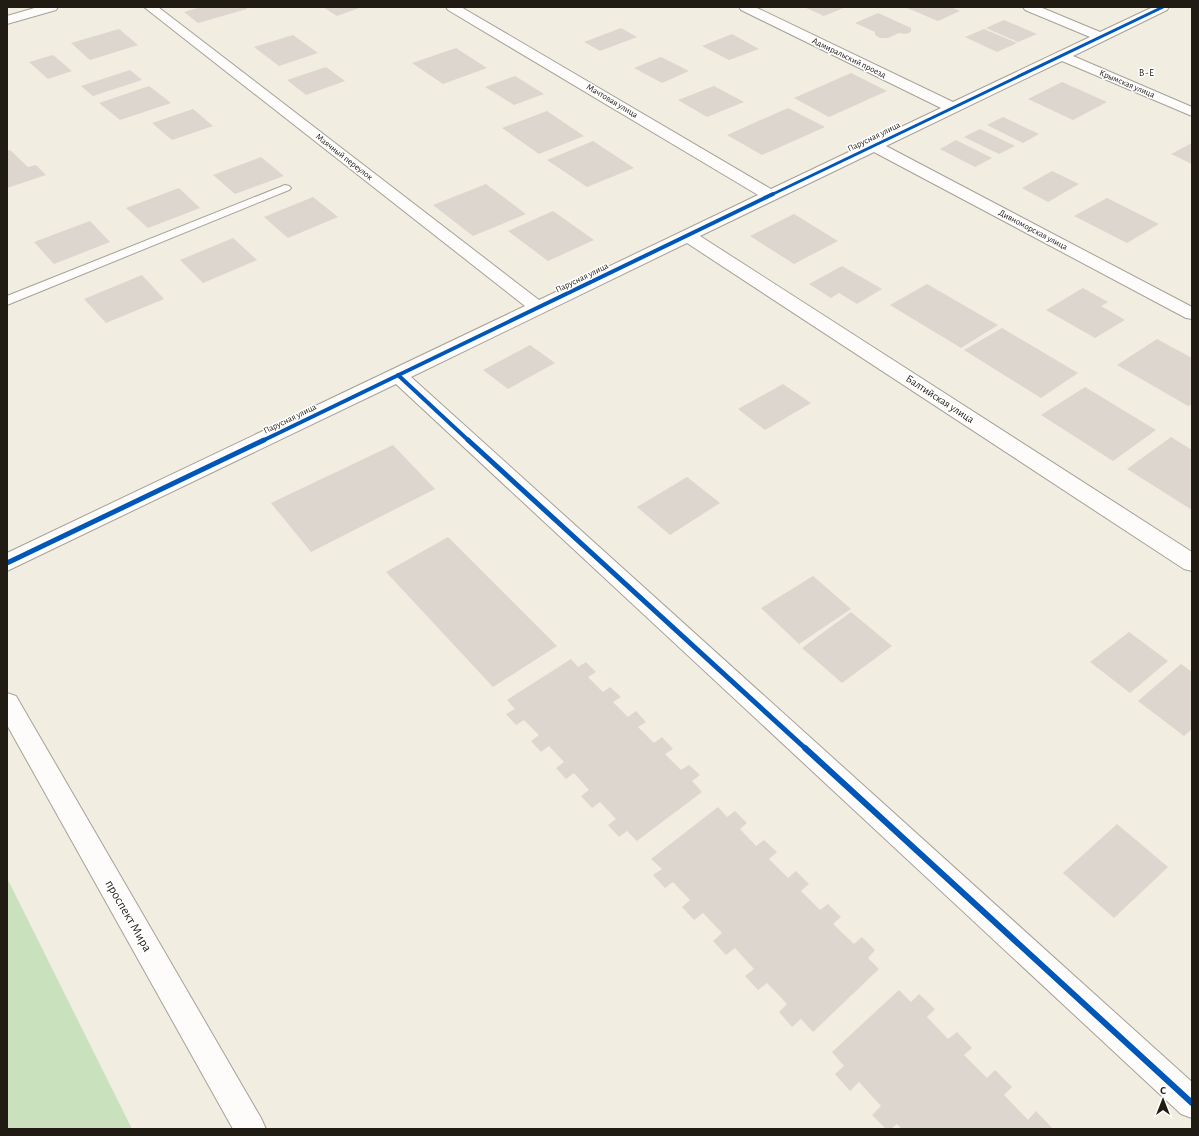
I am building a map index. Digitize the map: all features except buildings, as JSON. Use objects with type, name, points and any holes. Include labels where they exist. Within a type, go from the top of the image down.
[{"type":"street","points":[[7,20],[52,7]]},
{"type":"street","name":"Маячный переулок","points":[[150,7],[538,308]]},
{"type":"street","name":"Мачтовая улица","points":[[452,7],[771,196]]},
{"type":"street","name":"Адмиральский проезд","points":[[745,7],[953,108]]},
{"type":"street","points":[[1029,7],[1101,37]]},
{"type":"street","name":"Парусная улица","points":[[7,563],[1163,7]]},
{"type":"street","name":"Крымская улица","points":[[1062,56],[1192,112]]},
{"type":"street","name":"Дивноморская улица","points":[[874,146],[1192,314]]},
{"type":"street","name":"Балтийская улица","points":[[688,236],[1192,563]]},
{"type":"street","points":[[398,375],[1192,1103]]},
{"type":"street","name":"проспект Мира","points":[[7,703],[250,1129]]},
{"type":"lane","points":[[7,300],[285,188]]},
{"type":"green space","points":[[7,878],[132,1129],[7,1129]]},
{"type":"cycle path","points":[[7,563],[1163,7]]},
{"type":"cycle path","points":[[398,375],[1192,1103]]},
{"type":"district","name":"В-Е","points":[[1147,73]]}]
